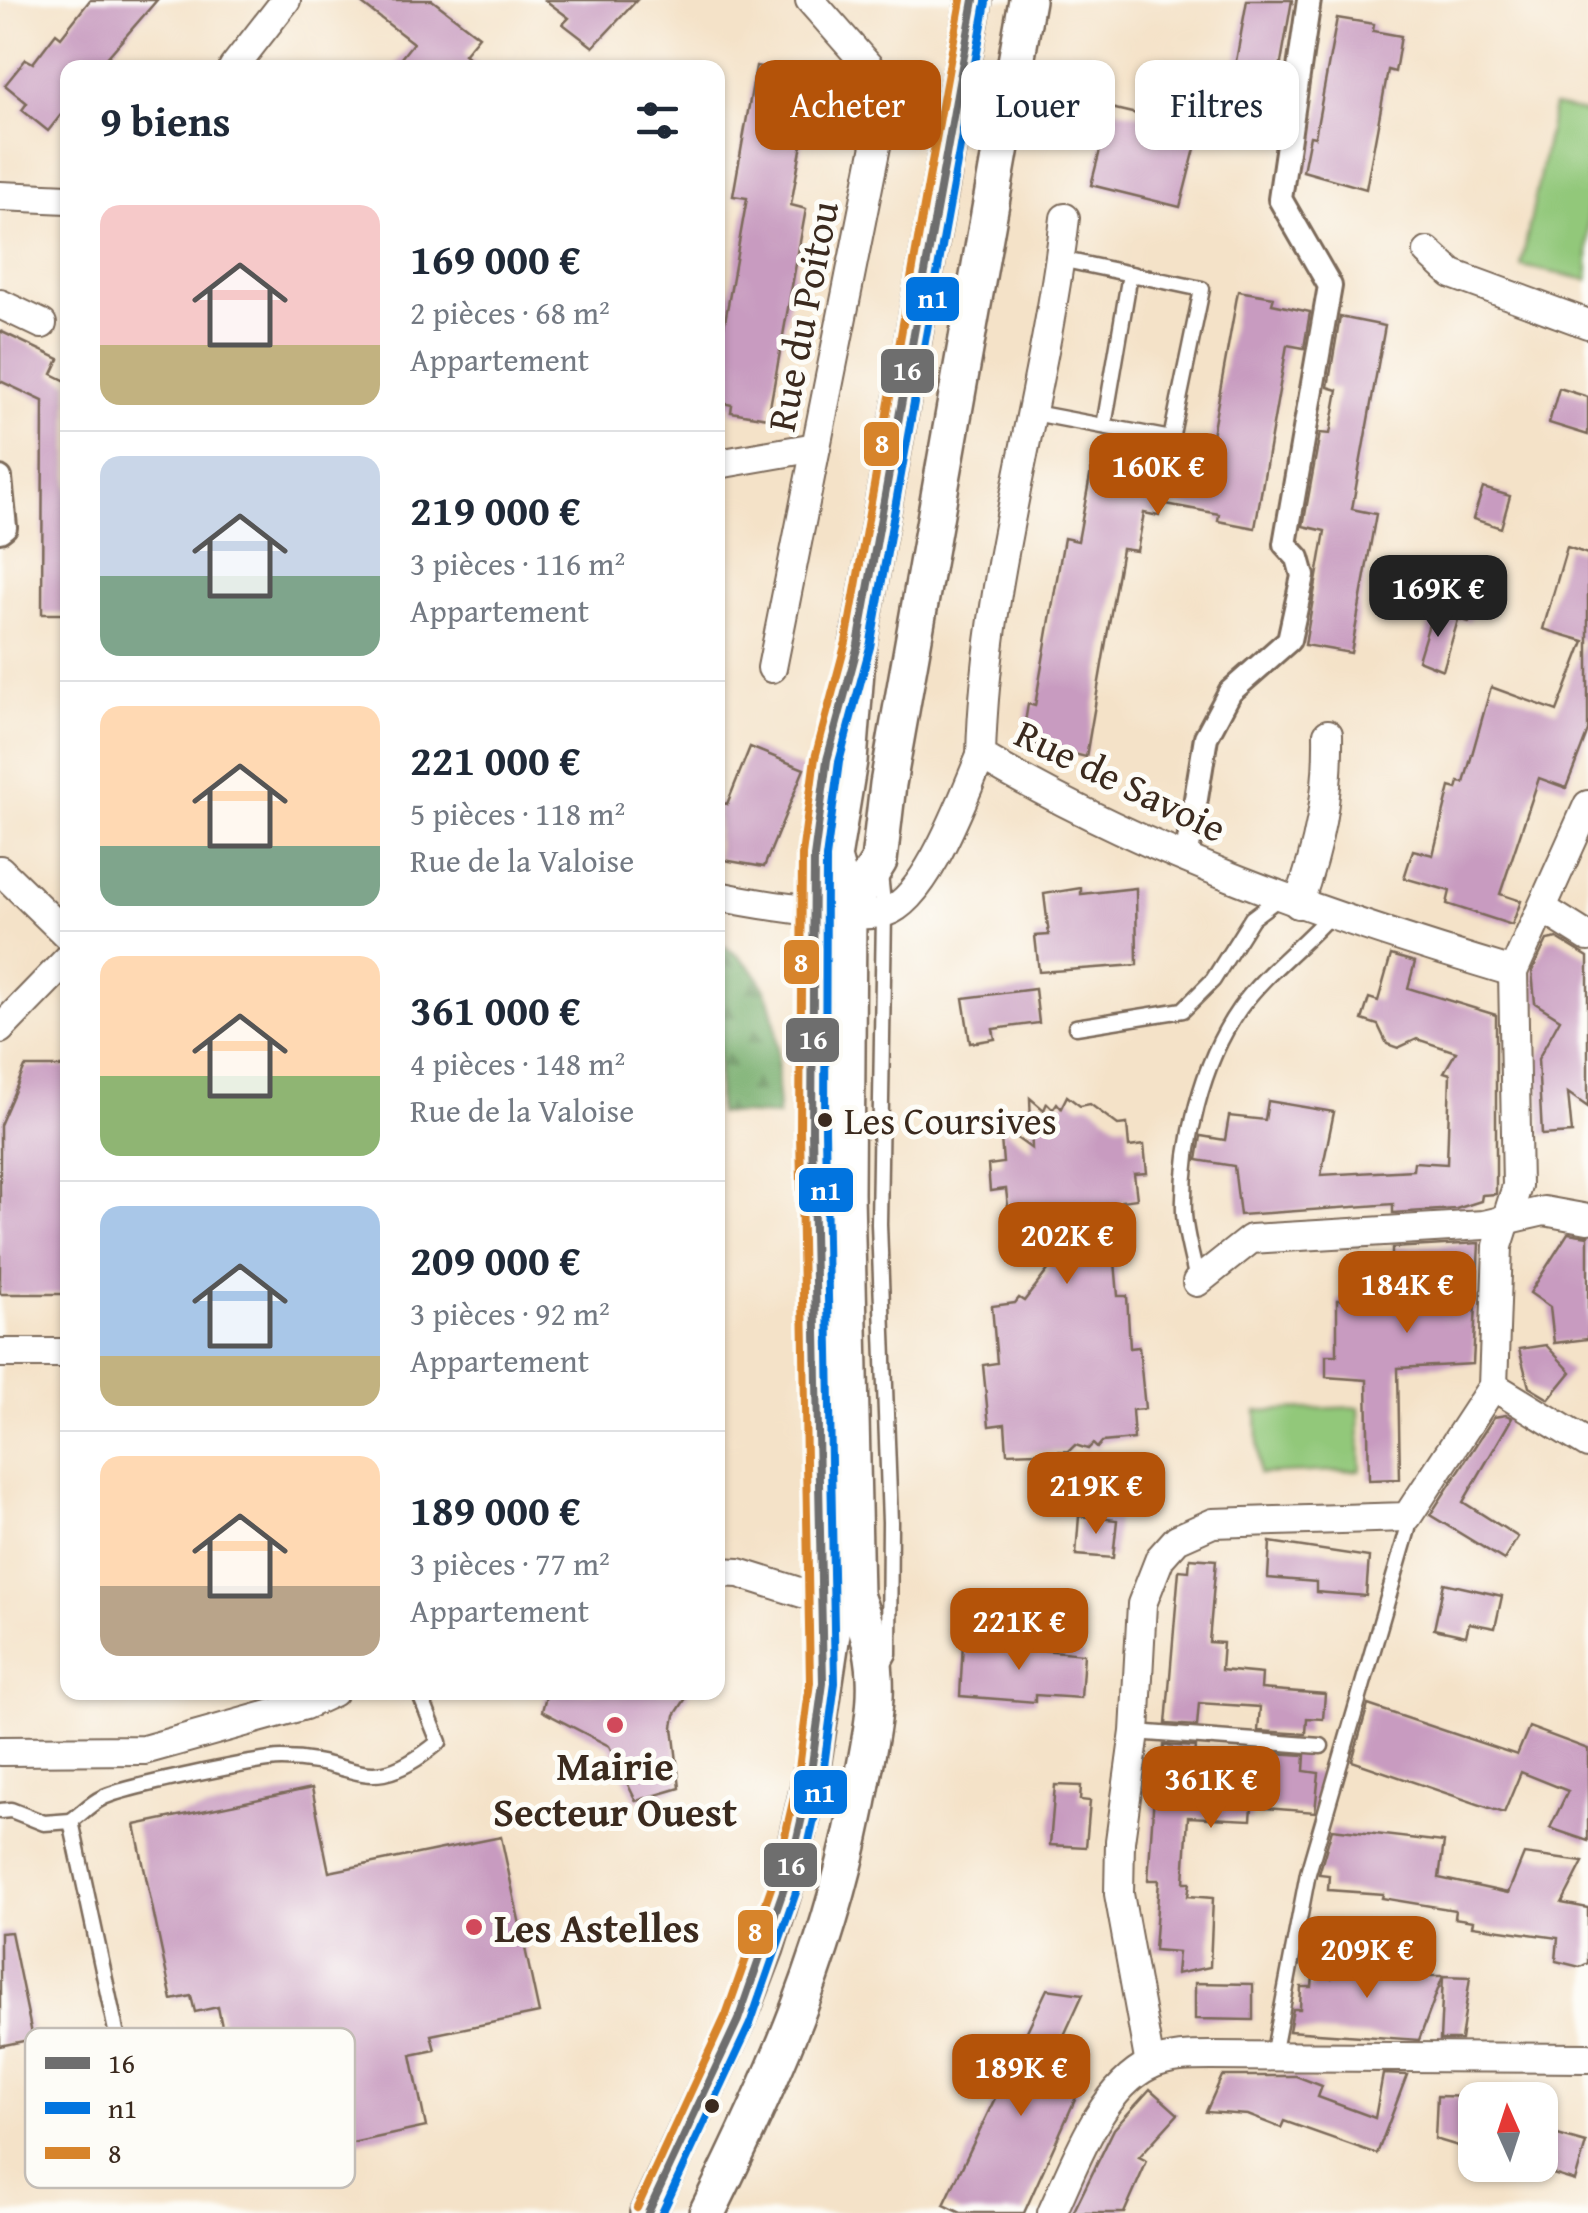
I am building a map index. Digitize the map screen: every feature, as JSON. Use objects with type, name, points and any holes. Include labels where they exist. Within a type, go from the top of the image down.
[{"type":"street","points":[[239,60],[286,0]]},
{"type":"street","name":"Rue du Poitou","points":[[772,668],[876,146],[877,94],[870,68],[810,0]]},
{"type":"street","points":[[707,2213],[752,2125],[807,1997],[854,1828],[875,1679],[870,1635],[855,1596],[853,1348],[846,1194],[848,911],[833,858],[849,761],[858,644],[974,0]]},
{"type":"street","points":[[848,911],[879,861],[894,747],[1027,0]]},
{"type":"street","points":[[1186,860],[1206,737],[1230,692],[1289,640],[1303,576],[1298,558],[1285,544],[1330,286],[1280,198],[1309,0]]},
{"type":"street","points":[[0,196],[60,200]]},
{"type":"street","name":"Rue de Savoie","points":[[1065,218],[1034,413],[994,600],[981,756],[1110,826],[1186,860],[1330,915],[1513,972]]},
{"type":"street","points":[[1428,252],[1452,274],[1588,324]]},
{"type":"street","points":[[0,304],[42,324]]},
{"type":"street","points":[[725,463],[816,447]]},
{"type":"street","points":[[0,478],[5,527],[0,531]]},
{"type":"street","points":[[1290,901],[1316,857],[1328,791],[1328,734]]},
{"type":"street","points":[[725,897],[812,910],[884,913],[914,890],[981,756]]},
{"type":"street","points":[[1150,2064],[1119,1894],[1120,1841],[1135,1732],[1142,1604],[1160,1558],[1177,1539],[1212,1523],[1407,1517],[1493,1386],[1498,1246],[1517,1186],[1513,972],[1545,910],[1588,805]]},
{"type":"street","points":[[0,870],[60,928]]},
{"type":"street","points":[[1545,910],[1588,937]]},
{"type":"street","points":[[0,1029],[55,986]]},
{"type":"street","points":[[1197,1282],[1251,1238],[1484,1225],[1509,1216],[1544,1212],[1588,1218]]},
{"type":"street","points":[[0,1353],[60,1353]]},
{"type":"street","points":[[1493,1386],[1588,1444]]},
{"type":"street","points":[[725,1572],[739,1572],[818,1598],[855,1596]]},
{"type":"street","points":[[648,2213],[738,2020],[783,1895],[809,1787],[833,1627],[855,1596]]},
{"type":"street","points":[[0,1751],[144,1750],[278,1702]]},
{"type":"street","points":[[1052,2213],[1109,2104],[1126,2082],[1150,2064],[1180,2056],[1588,2058]]},
{"type":"lane","points":[[1034,413],[1171,439],[1202,289],[1060,259]]},
{"type":"lane","points":[[1104,426],[1130,274]]},
{"type":"lane","points":[[823,1683],[818,1598],[812,910],[827,760],[858,644]]},
{"type":"lane","points":[[875,1679],[889,1654],[890,1566],[879,1224],[884,913],[879,861]]},
{"type":"lane","points":[[1076,1027],[1183,1010],[1213,980],[1252,918],[1290,901]]},
{"type":"lane","points":[[1197,1282],[1184,1215],[1187,1164],[1196,1114],[1217,1049],[1239,1010],[1259,985],[1330,915]]},
{"type":"lane","points":[[1273,2056],[1308,1874],[1408,1529],[1407,1517]]},
{"type":"lane","points":[[0,1811],[11,1810],[44,1823],[71,1821],[103,1796],[276,1759],[318,1760],[370,1777],[408,1768],[439,1742],[423,1700]]},
{"type":"lane","points":[[1135,1732],[1321,1746]]},
{"type":"lane","points":[[71,1821],[115,2028]]},
{"type":"green space","points":[[1554,106],[1588,113],[1588,280],[1521,266]]},
{"type":"green space","points":[[725,948],[741,958],[768,995],[777,1040],[778,1116],[725,1113]]},
{"type":"green space","points":[[1359,1407],[1361,1470],[1259,1474],[1257,1411]]},
{"type":"building","points":[[90,0],[157,0],[105,60],[60,60],[60,116],[48,131],[22,110],[27,103],[5,85],[26,59],[33,63],[56,33],[61,37]]},
{"type":"building","points":[[357,0],[432,0],[479,36],[464,54],[471,60],[399,60],[413,43]]},
{"type":"building","points":[[545,0],[637,0],[593,47],[563,24],[569,18]]},
{"type":"building","points":[[1247,0],[1292,0],[1281,60],[1236,60]]},
{"type":"building","points":[[1337,18],[1374,24],[1373,31],[1401,36],[1395,72],[1388,70],[1366,189],[1303,171],[1310,136],[1315,137]]},
{"type":"building","points":[[755,72],[755,150],[801,150],[791,205],[806,209],[768,418],[731,412],[732,405],[725,404],[725,322],[747,198],[733,196]]},
{"type":"building","points":[[1115,109],[1135,114],[1135,150],[1195,150],[1180,207],[1091,185],[1100,150],[1115,150]]},
{"type":"building","points":[[1238,291],[1274,297],[1272,304],[1310,312],[1304,348],[1287,345],[1255,528],[1218,521],[1219,514],[1161,503],[1159,516],[1144,513],[1137,551],[1122,549],[1086,757],[1022,741],[1028,704],[1035,706],[1064,538],[1078,541],[1093,460],[1130,467],[1129,473],[1186,483],[1188,470],[1205,474]]},
{"type":"building","points":[[1340,317],[1385,326],[1352,509],[1376,514],[1351,653],[1305,645],[1325,531],[1303,526],[1320,433],[1330,434],[1338,390],[1328,387]]},
{"type":"building","points":[[0,331],[59,359],[52,374],[60,378],[60,614],[42,614],[43,401],[0,381]]},
{"type":"building","points":[[1559,388],[1588,397],[1588,435],[1549,423]]},
{"type":"building","points":[[1483,488],[1510,496],[1501,528],[1473,519]]},
{"type":"building","points":[[1567,547],[1588,554],[1588,731],[1566,788],[1539,778],[1500,894],[1521,901],[1512,925],[1447,904],[1450,891],[1404,878],[1413,850],[1433,855],[1450,787],[1457,789],[1459,782],[1464,783],[1491,687],[1557,711],[1584,641],[1543,629]]},
{"type":"building","points":[[1455,582],[1478,589],[1469,622],[1445,615]]},
{"type":"building","points":[[1433,611],[1458,620],[1443,670],[1418,660]]},
{"type":"building","points":[[750,747],[804,769],[764,867],[725,860],[727,804]]},
{"type":"building","points":[[1081,888],[1081,894],[1136,888],[1137,965],[1039,972],[1035,936],[1049,935],[1044,894]]},
{"type":"building","points":[[1557,938],[1588,957],[1588,1107],[1568,1093],[1572,1133],[1542,1135],[1538,1059],[1560,1019],[1535,1003],[1532,971],[1547,940]]},
{"type":"building","points":[[1391,955],[1415,962],[1408,988],[1496,1015],[1496,1194],[1482,1195],[1481,1201],[1456,1209],[1393,1213],[1393,1204],[1240,1215],[1234,1166],[1197,1160],[1201,1136],[1225,1140],[1229,1116],[1265,1120],[1268,1101],[1334,1112],[1321,1175],[1413,1170],[1414,1162],[1447,1164],[1450,1074],[1444,1072],[1456,1052],[1417,1039],[1398,1048],[1387,1044],[1378,1025],[1362,1020],[1369,998],[1378,1001]]},
{"type":"building","points":[[1035,989],[1039,1023],[993,1029],[995,1039],[970,1043],[963,998]]},
{"type":"building","points":[[25,1067],[60,1067],[60,1294],[0,1294],[0,1125]]},
{"type":"building","points":[[1067,1096],[1080,1106],[1090,1104],[1118,1125],[1127,1124],[1129,1147],[1144,1145],[1147,1173],[1134,1174],[1137,1199],[1121,1201],[1122,1225],[1112,1227],[1118,1296],[1127,1296],[1130,1348],[1139,1347],[1145,1409],[1132,1410],[1134,1439],[1102,1442],[1097,1448],[1093,1444],[1088,1449],[1075,1445],[1069,1451],[1007,1453],[1005,1424],[989,1426],[983,1365],[997,1363],[992,1306],[1015,1303],[1019,1298],[1024,1301],[1048,1270],[1045,1237],[1030,1238],[1026,1213],[1009,1215],[1006,1189],[990,1191],[988,1165],[1003,1163],[1000,1126],[1032,1149],[1030,1098],[1044,1110],[1047,1103],[1053,1109],[1057,1103],[1061,1108]]},
{"type":"building","points":[[1568,1233],[1588,1236],[1588,1339],[1554,1343],[1550,1307],[1530,1293]]},
{"type":"building","points":[[1479,1243],[1473,1364],[1398,1368],[1400,1479],[1369,1480],[1367,1380],[1326,1377],[1326,1355],[1337,1355],[1337,1300],[1392,1298],[1392,1248]]},
{"type":"building","points":[[1546,1345],[1571,1372],[1549,1399],[1529,1387],[1519,1349]]},
{"type":"building","points":[[1494,1417],[1512,1418],[1463,1502],[1518,1537],[1504,1560],[1430,1515]]},
{"type":"building","points":[[1079,1516],[1117,1520],[1113,1558],[1076,1555]]},
{"type":"building","points":[[1270,1542],[1369,1557],[1366,1596],[1316,1592],[1316,1582],[1268,1578]]},
{"type":"building","points":[[1190,1558],[1216,1560],[1209,1642],[1223,1643],[1221,1670],[1262,1674],[1261,1689],[1325,1694],[1323,1719],[1307,1718],[1306,1734],[1258,1731],[1260,1707],[1199,1703],[1197,1726],[1166,1724],[1179,1570],[1189,1571]]},
{"type":"building","points":[[1444,1583],[1502,1596],[1495,1628],[1469,1623],[1466,1636],[1434,1629]]},
{"type":"building","points":[[963,1642],[1084,1654],[1081,1698],[1035,1695],[1035,1702],[960,1696]]},
{"type":"building","points":[[545,1700],[685,1700],[673,1727],[680,1788],[636,1801],[609,1746],[542,1711]]},
{"type":"building","points":[[1368,1705],[1517,1755],[1529,1727],[1588,1749],[1588,1841],[1550,1828],[1568,1791],[1521,1772],[1504,1813],[1352,1761]]},
{"type":"building","points":[[1164,1745],[1196,1747],[1195,1755],[1256,1759],[1256,1752],[1305,1755],[1304,1771],[1319,1773],[1315,1812],[1252,1807],[1251,1820],[1188,1817],[1184,1882],[1190,1882],[1188,1896],[1213,1898],[1210,1967],[1176,1974],[1178,1952],[1154,1950],[1159,1880],[1148,1880],[1154,1794],[1162,1794]]},
{"type":"building","points":[[1055,1785],[1081,1786],[1080,1800],[1090,1801],[1086,1847],[1050,1845]]},
{"type":"building","points":[[312,1788],[329,1872],[501,1837],[539,2013],[431,2035],[435,2050],[411,2055],[426,2127],[355,2142],[355,2028],[222,2028],[218,2007],[195,2012],[191,1996],[172,2000],[135,1825]]},
{"type":"building","points":[[1332,1829],[1444,1842],[1439,1878],[1508,1893],[1524,1854],[1583,1862],[1562,1903],[1588,1908],[1588,1963],[1580,1967],[1556,1961],[1558,1938],[1472,1926],[1473,1921],[1454,1918],[1455,1910],[1382,1898],[1383,1894],[1328,1890],[1329,1875],[1319,1874]]},
{"type":"building","points":[[11,1932],[31,2028],[25,2028],[25,2041],[0,2046],[0,1933]]},
{"type":"building","points":[[1332,1959],[1408,1961],[1408,1976],[1443,1976],[1419,2040],[1289,2031],[1293,2009],[1300,2009],[1301,1987],[1312,1987],[1313,1976],[1331,1978]]},
{"type":"building","points":[[1443,1976],[1470,1977],[1461,2040],[1440,2040]]},
{"type":"building","points":[[1195,1983],[1253,1984],[1253,2020],[1195,2019]]},
{"type":"building","points":[[1047,1989],[1083,1994],[1049,2068],[1082,2084],[1024,2213],[961,2213],[944,2205]]},
{"type":"building","points":[[1383,2074],[1407,2075],[1377,2154],[1284,2121],[1281,2128],[1248,2115],[1206,2112],[1222,2076],[1296,2076],[1322,2086],[1318,2097],[1375,2118]]},
{"type":"building","points":[[1150,2089],[1178,2114],[1139,2157],[1147,2161],[1124,2213],[1073,2213],[1114,2129]]},
{"type":"building","points":[[1437,2096],[1458,2097],[1458,2146],[1435,2139]]},
{"type":"building","points":[[1558,2135],[1586,2143],[1575,2181],[1558,2176]]},
{"type":"transit line","name":"8","points":[[637,2208],[726,2015],[776,1874],[797,1785],[810,1682],[800,1130],[802,855],[815,758],[846,642],[961,0]]},
{"type":"transit line","name":"16","points":[[648,2213],[738,2020],[788,1877],[809,1787],[823,1683],[812,1130],[814,857],[827,760],[858,645],[974,0]]},
{"type":"transit line","name":"n1","points":[[662,2213],[750,2024],[800,1881],[821,1789],[835,1683],[825,1130],[826,858],[839,762],[870,647],[986,2]]},
{"type":"place","name":"Les Coursives","points":[[825,1120]]},
{"type":"place","name":"Mairie Secteur Ouest","points":[[615,1725]]},
{"type":"place","name":"Les Astelles","points":[[474,1927]]}]
